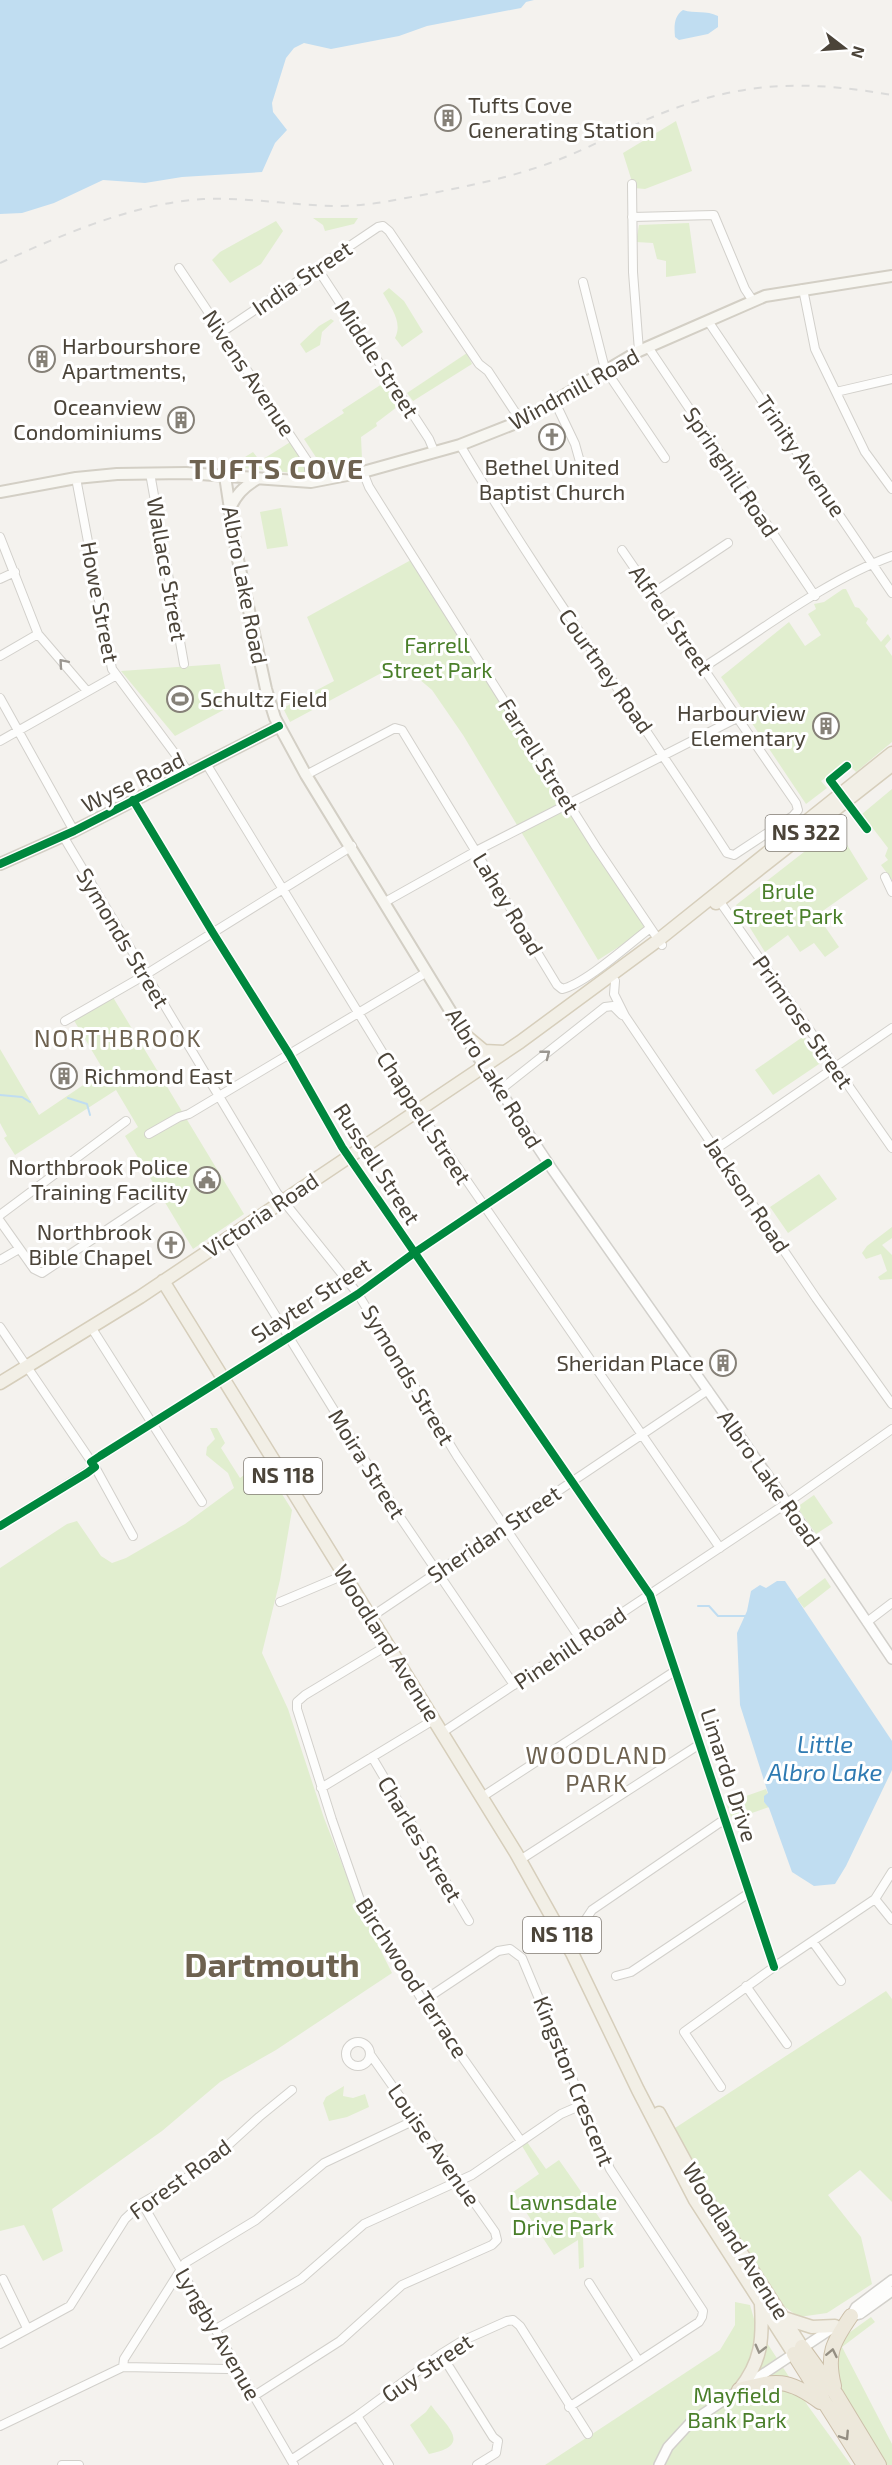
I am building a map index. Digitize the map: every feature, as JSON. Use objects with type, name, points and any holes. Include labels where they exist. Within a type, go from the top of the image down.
[{"type":"highway","points":[[836,2394],[829,2366],[830,2357],[835,2338],[851,2316]]},
{"type":"highway","name":"Woodland Avenue","points":[[798,2351],[836,2394],[879,2465]]},
{"type":"highway","name":"Woodland Avenue","points":[[798,2351],[826,2406],[864,2465]]},
{"type":"highway","points":[[739,2390],[769,2382],[784,2383],[802,2388],[826,2406]]},
{"type":"main road","name":"Windmill Road","points":[[0,492],[76,478],[150,473],[311,482],[363,472],[460,445],[521,422],[605,369],[644,349],[765,296],[892,276]]},
{"type":"main road","name":"Albro Lake Road","points":[[225,476],[229,510],[266,689],[279,726],[306,775],[352,846],[484,1066]]},
{"type":"main road","points":[[229,510],[239,492],[257,479]]},
{"type":"main road","name":"Wyse Road","points":[[0,864],[75,831],[133,800],[190,774],[279,726]]},
{"type":"main road","name":"Victoria Road","points":[[717,898],[723,886],[892,753]]},
{"type":"main road","name":"Victoria Road","points":[[520,1042],[555,1024],[615,981],[717,898],[892,765]]},
{"type":"main road","name":"Victoria Road","points":[[0,1383],[140,1297],[520,1042],[660,943]]},
{"type":"main road","points":[[466,1036],[484,1051],[504,1052]]},
{"type":"main road","name":"Woodland Avenue","points":[[163,1281],[520,1860],[702,2192],[784,2318],[798,2351]]},
{"type":"main road","points":[[140,1297],[152,1293],[173,1296]]},
{"type":"main road","name":"Woodland Avenue","points":[[602,2011],[638,2090],[695,2200],[761,2303],[798,2351]]},
{"type":"main road","points":[[739,2390],[759,2356],[763,2337],[761,2303]]},
{"type":"main road","points":[[784,2318],[812,2327],[835,2326]]},
{"type":"street","points":[[632,184],[633,272],[644,349]]},
{"type":"street","points":[[632,217],[714,215],[745,289],[753,302]]},
{"type":"street","name":"India Street","points":[[222,332],[378,227],[384,226],[479,364],[488,371],[521,422]]},
{"type":"street","name":"Nivens Avenue","points":[[179,268],[308,462],[311,482]]},
{"type":"street","name":"Middle Street","points":[[317,268],[429,439],[434,451]]},
{"type":"street","points":[[583,282],[605,369],[665,458]]},
{"type":"street","points":[[803,289],[815,348],[848,422],[865,452],[892,489]]},
{"type":"street","name":"Trinity Avenue","points":[[708,321],[892,593]]},
{"type":"street","name":"Springhill Road","points":[[644,349],[815,596]]},
{"type":"street","points":[[836,392],[892,379]]},
{"type":"street","points":[[554,400],[575,444],[582,468]]},
{"type":"street","name":"Courtney Road","points":[[460,445],[549,588],[730,855],[734,855],[793,816],[798,810]]},
{"type":"street","name":"Farrell Street","points":[[363,472],[369,487],[660,943]]},
{"type":"street","name":"Wallace Street","points":[[150,473],[184,664]]},
{"type":"street","name":"Howe Street","points":[[76,478],[112,669],[190,774]]},
{"type":"street","points":[[0,537],[38,634],[87,691]]},
{"type":"street","points":[[653,593],[728,543]]},
{"type":"street","name":"Alfred Street","points":[[622,550],[704,667],[796,803],[798,810]]},
{"type":"street","points":[[704,667],[815,596],[873,562],[892,556]]},
{"type":"street","points":[[0,579],[15,572]]},
{"type":"street","points":[[0,656],[38,634]]},
{"type":"street","points":[[0,741],[116,676]]},
{"type":"street","points":[[0,698],[75,831]]},
{"type":"street","points":[[385,902],[476,851],[737,718]]},
{"type":"street","name":"Lahey Road","points":[[306,775],[395,728],[402,730],[556,985],[562,989],[568,988],[596,969],[649,929]]},
{"type":"street","name":"Chappell Street","points":[[207,765],[357,1014],[418,1110],[641,1437],[720,1548]]},
{"type":"street","name":"Russell Street","points":[[133,800],[349,1156],[650,1595]]},
{"type":"street","name":"Symonds Street","points":[[63,836],[282,1200],[358,1294],[457,1455],[581,1640]]},
{"type":"street","points":[[65,1022],[352,846]]},
{"type":"street","points":[[885,877],[892,892]]},
{"type":"street","name":"Primrose Street","points":[[717,898],[892,1148]]},
{"type":"street","points":[[149,1134],[189,1114],[427,972]]},
{"type":"street","name":"Jackson Road","points":[[615,981],[614,994],[625,1016],[820,1303],[892,1404]]},
{"type":"street","points":[[500,1090],[605,1007],[613,1006],[625,1016]]},
{"type":"street","points":[[716,1149],[892,1028]]},
{"type":"street","name":"Albro Lake Road","points":[[484,1066],[669,1339],[708,1390],[787,1503],[892,1659]]},
{"type":"street","points":[[0,1215],[126,1121]]},
{"type":"street","name":"Slayter Street","points":[[0,1526],[151,1424],[358,1294],[414,1253],[548,1163]]},
{"type":"street","points":[[0,1221],[36,1271],[42,1273],[153,1199]]},
{"type":"street","name":"Moira Street","points":[[227,1237],[437,1573],[514,1685]]},
{"type":"street","points":[[0,1260],[19,1249]]},
{"type":"street","points":[[0,1327],[93,1464],[133,1536]]},
{"type":"street","points":[[91,1327],[202,1502]]},
{"type":"street","name":"Sheridan Street","points":[[370,1617],[708,1390]]},
{"type":"street","name":"Pinehill Road","points":[[443,1732],[787,1503],[892,1429]]},
{"type":"street","points":[[280,1602],[344,1575]]},
{"type":"street","name":"Limardo Drive","points":[[650,1595],[774,1967]]},
{"type":"street","points":[[867,1622],[892,1603]]},
{"type":"street","name":"Birchwood Terrace","points":[[388,1645],[298,1700],[297,1709],[358,1897],[423,2001],[521,2140]]},
{"type":"street","points":[[482,1797],[675,1671]]},
{"type":"street","points":[[321,1788],[435,1719]]},
{"type":"street","points":[[520,1860],[700,1744]]},
{"type":"street","name":"Charles Street","points":[[372,1757],[468,1921]]},
{"type":"street","points":[[584,1922],[592,1910],[725,1819]]},
{"type":"street","points":[[721,2087],[684,2032],[746,1986],[875,1899],[892,1872]]},
{"type":"street","points":[[616,1976],[631,1972],[748,1893]]},
{"type":"street","points":[[875,1899],[892,1920]]},
{"type":"street","points":[[813,1942],[841,1981]]},
{"type":"street","name":"Kingston Crescent","points":[[423,2001],[498,1951],[506,1948],[517,1952],[535,1986],[613,2175],[703,2313],[699,2322],[638,2360],[570,2407]]},
{"type":"street","points":[[746,1986],[787,2044]]},
{"type":"street","name":"Louise Avenue","points":[[254,2396],[340,2341],[402,2285],[492,2246],[497,2236],[370,2054]]},
{"type":"street","name":"Forest Road","points":[[0,2344],[70,2306],[124,2219],[142,2203],[203,2168],[292,2090]]},
{"type":"street","points":[[216,2329],[301,2279],[364,2224],[472,2175],[561,2114],[584,2104]]},
{"type":"street","points":[[123,2367],[124,2359],[181,2268],[189,2260],[256,2220],[324,2163],[415,2120]]},
{"type":"street","name":"Lyngby Avenue","points":[[142,2203],[293,2462]]},
{"type":"street","points":[[3,2279],[27,2328]]},
{"type":"street","points":[[851,2316],[856,2307],[892,2280]]},
{"type":"street","points":[[589,2283],[638,2360]]},
{"type":"street","points":[[659,2465],[668,2446],[681,2431],[835,2326],[851,2316],[860,2314],[892,2291]]},
{"type":"street","name":"Guy Street","points":[[293,2462],[441,2354],[462,2341],[513,2320],[520,2326],[588,2434]]},
{"type":"street","points":[[441,2354],[493,2437],[498,2441],[496,2453],[477,2465]]},
{"type":"street","points":[[0,2426],[123,2367],[227,2369],[237,2367]]},
{"type":"street","points":[[357,2416],[389,2465]]},
{"type":"street","points":[[62,2465],[79,2465]]},
{"type":"green space","points":[[676,121],[692,171],[645,189],[634,188],[623,153]]},
{"type":"green space","points":[[313,218],[358,218],[354,224],[325,231],[323,225]]},
{"type":"green space","points":[[276,221],[283,231],[261,264],[230,283],[212,260],[220,252]]},
{"type":"green space","points":[[689,223],[696,273],[666,277],[666,261],[657,259],[653,243],[636,242],[639,225]]},
{"type":"green space","points":[[389,288],[404,301],[423,332],[402,347],[395,338],[398,326],[395,315],[383,293]]},
{"type":"green space","points":[[331,319],[334,321],[322,332],[320,345],[306,353],[300,344],[319,326]]},
{"type":"green space","points":[[467,353],[472,364],[413,401],[407,393]]},
{"type":"green space","points":[[382,384],[390,392],[388,393],[397,407],[361,437],[362,459],[325,471],[304,439],[344,413],[342,410]]},
{"type":"green space","points":[[292,441],[305,462],[307,471],[304,474],[244,468],[251,462],[245,457],[253,452],[260,461]]},
{"type":"green space","points":[[281,508],[288,546],[267,549],[260,512]]},
{"type":"green space","name":"Farrell Street Park","points":[[411,560],[647,929],[598,960],[463,735],[432,690],[400,663],[290,722],[283,708],[334,681],[307,617]]},
{"type":"green space","points":[[846,589],[855,607],[859,608],[868,619],[866,623],[881,642],[888,634],[891,639],[885,646],[892,656],[892,742],[856,772],[852,768],[849,771],[844,764],[821,781],[827,788],[806,804],[721,677],[789,622],[805,646],[821,635],[808,614],[816,609],[814,604],[824,602]]},
{"type":"green space","points":[[220,664],[229,707],[175,736],[121,671]]},
{"type":"green space","points":[[892,789],[892,880],[881,865],[888,860],[885,856],[888,848],[862,814]]},
{"type":"green space","name":"Brule Street Park","points":[[836,827],[868,879],[817,915],[839,947],[825,957],[814,943],[800,952],[788,935],[765,952],[736,905]]},
{"type":"green space","points":[[111,994],[244,1214],[193,1249],[125,1136],[138,1127],[116,1090],[15,1155],[4,1138],[7,1136],[0,1123],[0,1049],[39,1115],[104,1071],[72,1017]]},
{"type":"green space","points":[[804,1036],[822,1062],[773,1095],[755,1070]]},
{"type":"green space","points":[[819,1174],[837,1199],[788,1233],[770,1207]]},
{"type":"green space","points":[[892,1227],[892,1238],[882,1245],[892,1255],[892,1279],[880,1280],[878,1277],[887,1271],[881,1254],[866,1259],[862,1253],[867,1246]]},
{"type":"green space","points":[[210,1428],[217,1428],[225,1443],[221,1448],[240,1478],[247,1473],[248,1479],[265,1467],[292,1510],[280,1580],[262,1653],[288,1709],[324,1818],[359,1907],[392,1973],[276,2050],[220,2082],[162,2131],[52,2209],[63,2251],[43,2261],[24,2225],[0,2231],[0,1568],[67,1524],[77,1521],[101,1556],[112,1563],[126,1558],[185,1524],[234,1488],[228,1473],[206,1455],[207,1447],[215,1439]]},
{"type":"green space","points":[[814,1495],[833,1523],[816,1534],[797,1507]]},
{"type":"green space","points":[[825,1578],[831,1587],[804,1608],[797,1599]]},
{"type":"green space","points":[[766,1789],[768,1794],[764,1802],[769,1807],[732,1820],[726,1803]]},
{"type":"green space","points":[[886,1991],[892,1999],[892,2202],[860,2170],[828,2195],[861,2237],[872,2284],[827,2313],[799,2317],[782,2305],[707,2188],[675,2128]]},
{"type":"green space","points":[[344,2086],[343,2096],[353,2098],[365,2094],[369,2107],[347,2117],[329,2121],[323,2103],[326,2097]]},
{"type":"green space","name":"Lawnsdale Drive Park","points":[[527,2142],[546,2169],[559,2160],[603,2223],[583,2236],[584,2267],[579,2269],[578,2240],[554,2255],[513,2192],[539,2174],[522,2146]]},
{"type":"green space","name":"Mayfield Bank Park","points":[[735,2302],[750,2305],[756,2326],[808,2406],[851,2465],[545,2465],[720,2350],[735,2325]]},
{"type":"green space","points":[[871,2317],[875,2322],[842,2347],[892,2444],[892,2465],[885,2465],[838,2385],[832,2356],[846,2335]]},
{"type":"green space","points":[[431,2405],[449,2427],[453,2440],[450,2446],[429,2454],[410,2425]]},
{"type":"water","points":[[0,0],[534,0],[526,2],[521,8],[427,26],[399,36],[331,49],[304,43],[294,48],[286,58],[272,103],[273,112],[287,130],[275,143],[262,172],[182,177],[145,183],[103,180],[54,203],[22,213],[0,214]]},
{"type":"water","points":[[683,10],[718,16],[718,27],[708,34],[679,40],[675,37],[675,25],[676,18]]},
{"type":"water","name":"Little Albro Lake","points":[[777,1581],[785,1581],[892,1741],[892,1770],[835,1884],[814,1886],[792,1872],[769,1808],[764,1802],[764,1796],[768,1793],[740,1705],[737,1633],[747,1611],[751,1591],[760,1585],[766,1588]]},
{"type":"waterway","points":[[0,1095],[22,1097],[30,1102]]},
{"type":"waterway","points":[[68,1098],[87,1104],[90,1115]]},
{"type":"waterway","points":[[698,1606],[709,1606],[718,1616],[745,1616]]},
{"type":"railway","points":[[0,263],[99,222],[177,202],[220,199],[349,206],[390,201],[478,184],[550,163],[660,114],[719,95],[774,86],[831,87],[892,95]]},
{"type":"cycle path","points":[[0,864],[74,831],[279,726]]},
{"type":"cycle path","points":[[847,766],[830,780],[867,829]]},
{"type":"cycle path","points":[[133,800],[289,1054],[342,1147],[650,1595],[774,1967]]},
{"type":"cycle path","points":[[0,1526],[87,1473],[95,1467],[91,1462],[100,1456],[358,1294],[414,1253],[548,1163]]},
{"type":"place","name":"Tufts Cove Generating Station","points":[[448,118]]},
{"type":"place","name":"Harbourshore Apartments,","points":[[42,359]]},
{"type":"place","name":"Oceanview Condominiums","points":[[181,420]]},
{"type":"place","name":"Bethel United Baptist Church","points":[[552,437]]},
{"type":"place","name":"Schultz Field","points":[[180,699]]},
{"type":"place","name":"Harbourview Elementary","points":[[826,726]]},
{"type":"place","name":"Richmond East","points":[[64,1076]]},
{"type":"place","name":"Northbrook Police Training Facility","points":[[207,1180]]},
{"type":"place","name":"Northbrook Bible Chapel","points":[[171,1245]]},
{"type":"place","name":"Sheridan Place","points":[[723,1363]]},
{"type":"district","name":"TUFTS COVE","points":[[277,469]]},
{"type":"district","name":"NORTHBROOK","points":[[118,1039]]},
{"type":"district","name":"WOODLAND PARK","points":[[597,1770]]},
{"type":"district","name":"Dartmouth","points":[[272,1965]]}]
